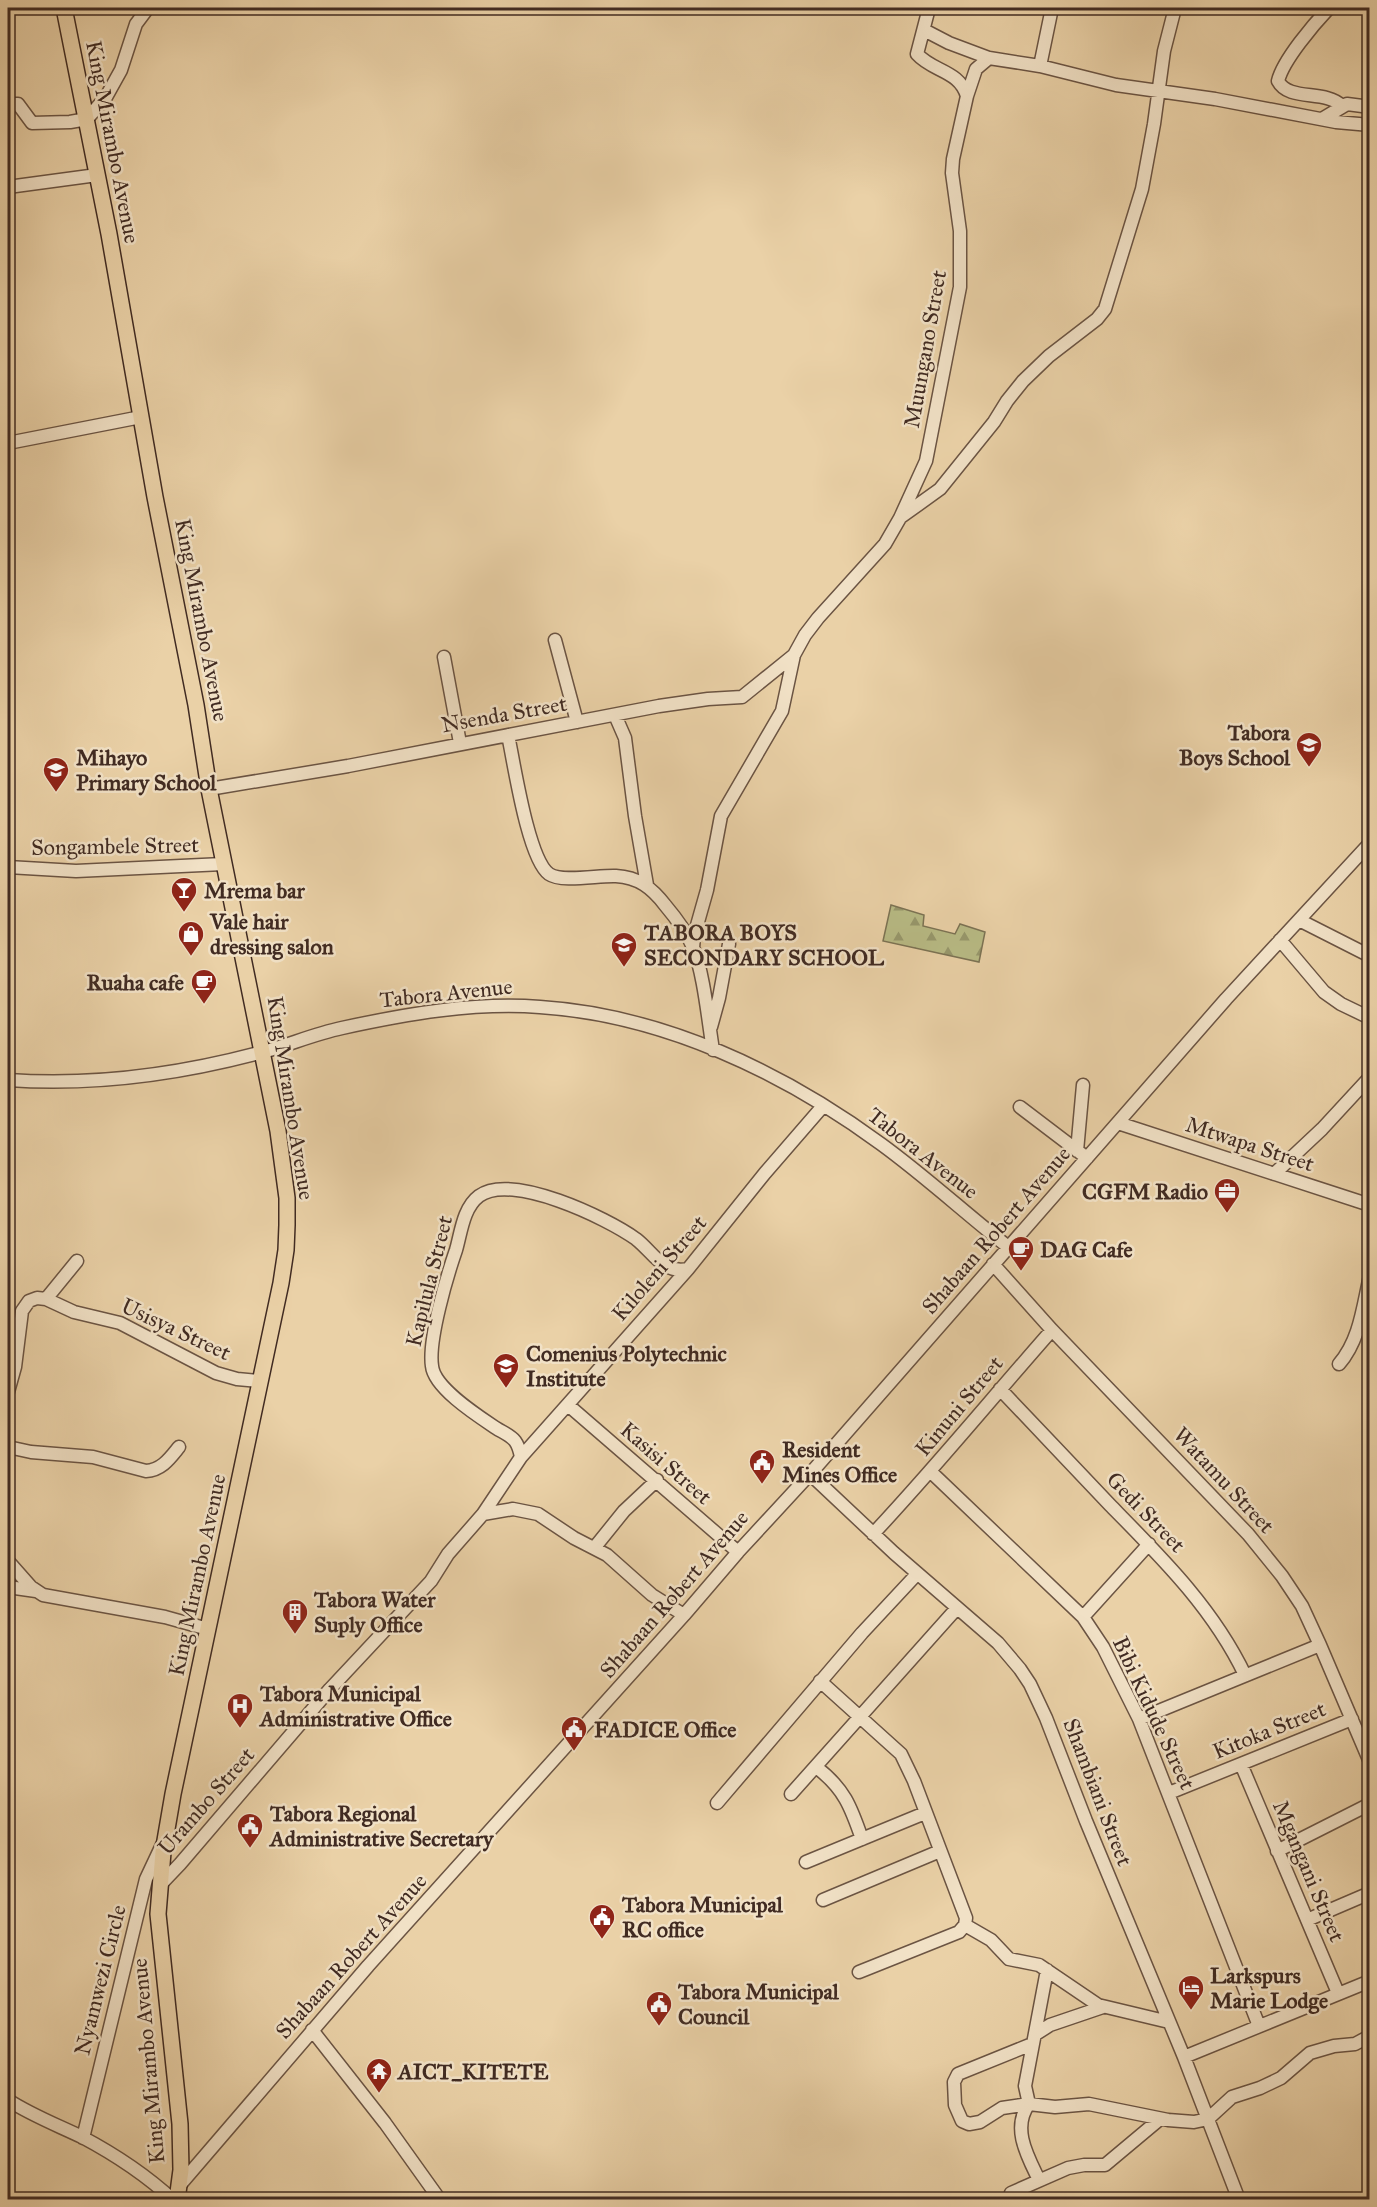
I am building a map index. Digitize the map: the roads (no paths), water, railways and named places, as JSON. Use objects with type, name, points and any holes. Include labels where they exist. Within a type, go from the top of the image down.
[{"type":"main road","name":"King Mirambo Avenue","points":[[64,8],[98,175],[194,694],[223,864],[278,1131],[286,1198],[287,1238],[276,1311],[259,1381],[166,1835],[160,1885],[158,1914],[180,2124],[181,2170],[177,2195]]},
{"type":"street","points":[[8,104],[18,104],[32,123],[87,119],[106,97],[122,70],[136,24],[148,8]]},
{"type":"street","points":[[928,8],[918,54],[958,79],[967,96]]},
{"type":"street","points":[[1040,66],[1052,8]]},
{"type":"street","name":"Muungano Street","points":[[900,518],[940,489],[994,422],[1023,381],[1048,356],[1097,319],[1105,309],[1142,189],[1160,92],[1164,51],[1175,8]]},
{"type":"street","points":[[1313,8],[1316,21]]},
{"type":"street","points":[[1329,8],[1316,21],[1284,67],[1279,84],[1287,91],[1333,99],[1342,106]]},
{"type":"street","points":[[924,30],[949,44],[989,58],[1040,66],[1116,85],[1370,125]]},
{"type":"street","name":"Muungano Street","points":[[713,1050],[693,948],[721,816],[782,711],[794,655],[814,624],[880,551],[900,518],[918,481],[929,451],[960,287],[960,231],[952,166],[967,96],[976,69],[989,58]]},
{"type":"street","points":[[1322,119],[1342,106],[1353,104],[1370,107]]},
{"type":"street","points":[[8,187],[98,175]]},
{"type":"street","points":[[8,443],[141,417]]},
{"type":"street","points":[[555,640],[577,722]]},
{"type":"street","name":"Nsenda Street","points":[[209,789],[348,766],[615,715],[708,699],[742,697],[794,655]]},
{"type":"street","points":[[444,657],[460,743]]},
{"type":"street","points":[[615,715],[625,738],[647,885]]},
{"type":"street","points":[[508,735],[529,838],[542,867],[550,874],[560,878],[623,876],[647,885]]},
{"type":"street","name":"Shabaan Robert Avenue","points":[[177,2195],[312,2030],[810,1474],[993,1264],[1082,1155],[1118,1123],[1299,920],[1365,859],[1370,843]]},
{"type":"street","name":"Songambele Street","points":[[8,867],[88,871],[223,864]]},
{"type":"street","name":"Muungano Street","points":[[647,885],[676,918],[693,948]]},
{"type":"street","points":[[1299,920],[1370,956]]},
{"type":"street","points":[[1280,940],[1324,992],[1341,1004],[1370,1018]]},
{"type":"street","points":[[710,1031],[729,944]]},
{"type":"street","name":"Tabora Avenue","points":[[8,1080],[59,1082],[123,1079],[179,1071],[262,1052],[329,1031],[371,1022],[458,1009],[512,1006],[586,1012],[621,1018],[648,1026],[713,1050],[744,1063],[823,1106],[884,1146],[1007,1246]]},
{"type":"street","points":[[1274,1174],[1322,1129],[1370,1077]]},
{"type":"street","points":[[1082,1155],[1083,1085]]},
{"type":"street","name":"Kiloleni Street","points":[[483,1514],[521,1457],[688,1269],[765,1173],[823,1106]]},
{"type":"street","points":[[1020,1107],[1082,1155]]},
{"type":"street","name":"Mtwapa Street","points":[[1118,1123],[1370,1205]]},
{"type":"street","name":"Kapilula Street","points":[[536,1441],[512,1438],[484,1420],[444,1388],[435,1378],[432,1368],[434,1336],[450,1266],[470,1208],[478,1197],[490,1191],[507,1189],[547,1197],[604,1220],[636,1239],[662,1265]]},
{"type":"street","points":[[8,1392],[15,1367],[22,1311],[29,1301],[37,1298],[46,1299],[77,1261]]},
{"type":"street","name":"Watamu Street","points":[[993,1264],[1052,1330],[1248,1534],[1282,1576],[1302,1606],[1370,1762]]},
{"type":"street","points":[[665,1294],[662,1265],[680,1271],[688,1269]]},
{"type":"street","points":[[1340,1364],[1354,1342],[1370,1276]]},
{"type":"street","name":"Usisya Street","points":[[46,1299],[74,1312],[120,1323],[216,1373],[237,1379],[259,1381]]},
{"type":"street","name":"Kinuni Street","points":[[873,1534],[931,1472],[1052,1330]]},
{"type":"street","name":"Gedi Street","points":[[1000,1389],[1192,1592],[1233,1650],[1245,1675]]},
{"type":"street","name":"Kasisi Street","points":[[568,1404],[610,1443],[657,1480],[738,1552]]},
{"type":"street","points":[[512,1438],[521,1457]]},
{"type":"street","points":[[8,1447],[31,1452],[93,1457],[146,1472],[160,1467],[179,1447]]},
{"type":"street","name":"Bibi Kidude Street","points":[[931,1472],[1083,1617],[1103,1647],[1139,1719],[1259,2026]]},
{"type":"street","name":"Shambiani Street","points":[[810,1474],[873,1534],[1010,1656],[1030,1684],[1184,2057],[1239,2199]]},
{"type":"street","points":[[595,1547],[624,1511],[657,1480]]},
{"type":"street","points":[[483,1514],[513,1509],[538,1514],[574,1538],[607,1555],[652,1595],[684,1615]]},
{"type":"street","name":"Urambo Street","points":[[160,1885],[330,1689],[430,1581],[448,1554],[483,1514]]},
{"type":"street","points":[[1083,1617],[1149,1544]]},
{"type":"street","points":[[8,1561],[36,1591]]},
{"type":"street","points":[[717,1803],[862,1633],[917,1574]]},
{"type":"street","points":[[8,1587],[165,1617],[208,1629]]},
{"type":"street","points":[[791,1794],[957,1608]]},
{"type":"street","points":[[1139,1719],[1320,1645]]},
{"type":"street","points":[[820,1682],[901,1754],[914,1781],[966,1918],[965,1925],[959,1932],[859,1972]]},
{"type":"street","name":"Kitoka Street","points":[[1169,1793],[1352,1719]]},
{"type":"street","name":"Mgangani Street","points":[[1241,1764],[1338,1993]]},
{"type":"street","points":[[816,1767],[838,1786],[846,1797],[862,1839]]},
{"type":"street","points":[[1277,1851],[1370,1804]]},
{"type":"street","points":[[806,1862],[925,1813]]},
{"type":"street","name":"Nyamwezi Circle","points":[[83,2138],[146,1879],[166,1835]]},
{"type":"street","points":[[823,1900],[940,1851]]},
{"type":"street","points":[[1307,1920],[1370,1893]]},
{"type":"street","points":[[965,1925],[992,1940],[1009,1959],[1039,1965],[1103,2007],[1169,2022]]},
{"type":"street","points":[[1039,2180],[1027,2154],[1021,2133],[1022,2115],[1029,2104],[1025,2089],[1047,1970]]},
{"type":"street","points":[[1184,2057],[1370,1981]]},
{"type":"street","points":[[1103,2007],[1050,2025],[1034,2039],[965,2070],[955,2078],[954,2087],[955,2105],[960,2117],[965,2123],[975,2124],[1002,2108],[1010,2106],[1096,2105],[1188,2123],[1208,2119],[1232,2097],[1271,2084],[1289,2072],[1310,2053],[1334,2046],[1355,2044],[1370,2036]]},
{"type":"street","points":[[312,2030],[385,2123],[440,2199]]},
{"type":"street","points":[[1010,2106],[1025,2089]]},
{"type":"street","points":[[8,2100],[21,2109],[83,2138],[177,2195]]},
{"type":"street","points":[[1011,2193],[1077,2166],[1105,2165],[1160,2119]]},
{"type":"place","name":"Tabora Boys School","points":[[1309,768]]},
{"type":"place","name":"Mihayo Primary School","points":[[56,793]]},
{"type":"place","name":"Mrema bar","points":[[184,913]]},
{"type":"place","name":"Vale hair dressing salon","points":[[191,957]]},
{"type":"place","name":"TABORA BOYS SECONDARY SCHOOL","points":[[624,968]]},
{"type":"place","name":"Ruaha cafe","points":[[204,1005]]},
{"type":"place","name":"CGFM Radio","points":[[1227,1214]]},
{"type":"place","name":"DAG Cafe","points":[[1021,1272]]},
{"type":"place","name":"Comenius Polytechnic Institute","points":[[506,1389]]},
{"type":"place","name":"Resident Mines Office","points":[[762,1485]]},
{"type":"place","name":"Tabora Water Suply Office","points":[[295,1635]]},
{"type":"place","name":"Tabora Municipal Administrative Office","points":[[240,1729]]},
{"type":"place","name":"FADICE Office","points":[[574,1752]]},
{"type":"place","name":"Tabora Regional Administrative Secretary","points":[[250,1849]]},
{"type":"place","name":"Tabora Municipal RC office","points":[[602,1940]]},
{"type":"place","name":"Larkspurs Marie Lodge","points":[[1191,2011]]},
{"type":"place","name":"Tabora Municipal Council","points":[[659,2027]]},
{"type":"place","name":"AICT_KITETE","points":[[379,2094]]}]
